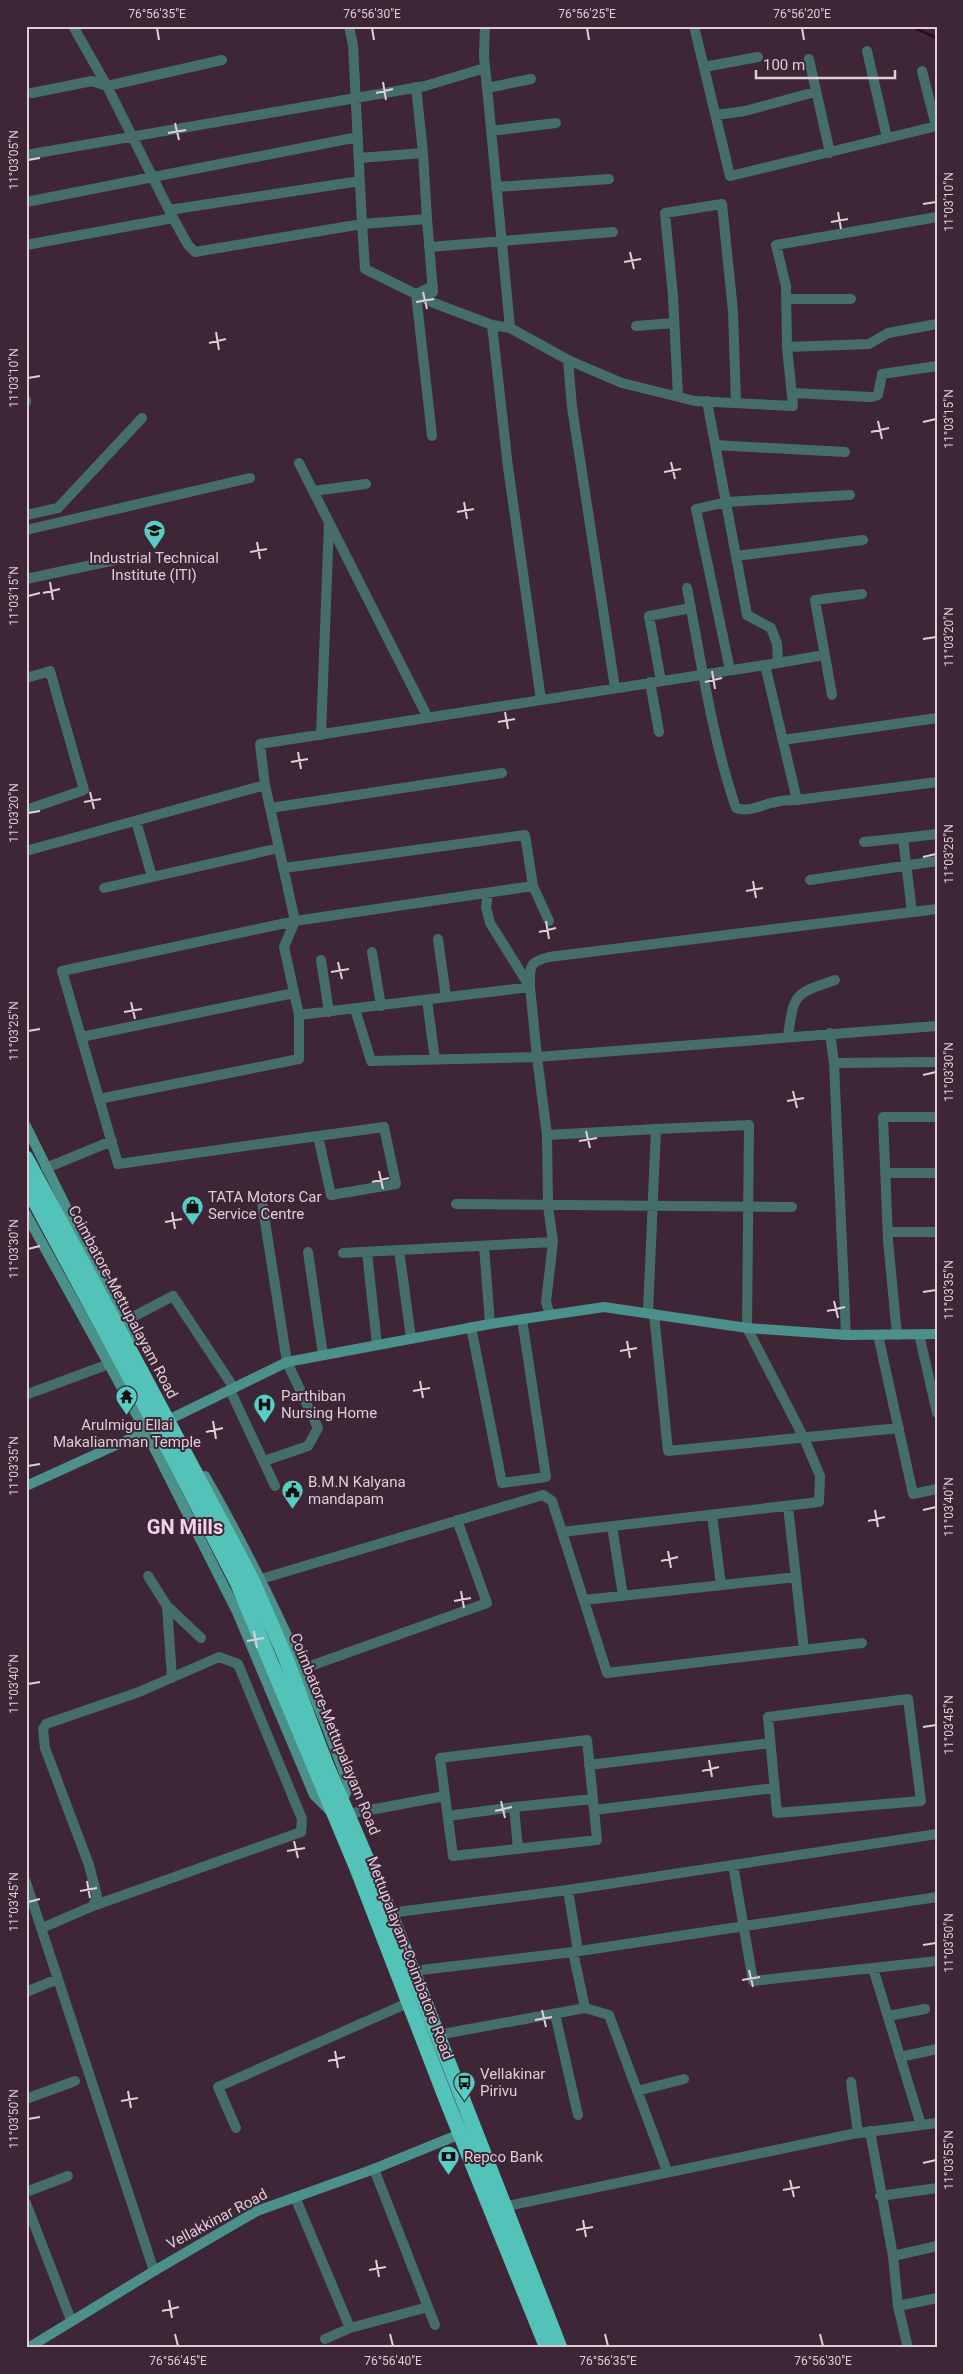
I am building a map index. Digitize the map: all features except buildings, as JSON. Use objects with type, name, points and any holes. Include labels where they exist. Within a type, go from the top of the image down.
[{"type":"highway","name":"Coimbatore-Mettupalayam Road","points":[[26,1158],[252,1580],[278,1660]]},
{"type":"highway","name":"Mettupalayam-Coimbatore Road","points":[[26,1185],[209,1525],[278,1660],[342,1810],[410,2002],[467,2131],[547,2348]]},
{"type":"highway","name":"Coimbatore-Mettupalayam Road","points":[[342,1810],[390,1913],[437,2035],[467,2131],[503,2207],[560,2348]]},
{"type":"street","points":[[73,26],[107,86],[188,246],[195,252],[362,224],[427,219]]},
{"type":"street","points":[[349,26],[353,45],[365,270],[434,303],[501,327],[568,360],[622,382],[707,401],[793,406],[787,347],[786,286],[776,245],[937,217]]},
{"type":"street","points":[[486,26],[485,68],[501,242],[501,327],[494,338],[508,467],[540,700]]},
{"type":"street","points":[[694,26],[730,176],[937,126],[922,71]]},
{"type":"street","points":[[867,51],[887,138]]},
{"type":"street","points":[[704,67],[758,57]]},
{"type":"street","points":[[809,59],[830,153]]},
{"type":"street","points":[[32,93],[92,81],[107,86],[222,60]]},
{"type":"street","points":[[26,155],[416,87],[485,68]]},
{"type":"street","points":[[487,88],[531,79]]},
{"type":"street","points":[[416,87],[434,303]]},
{"type":"street","points":[[716,115],[745,111],[815,92]]},
{"type":"street","points":[[491,131],[556,123]]},
{"type":"street","points":[[26,202],[358,137]]},
{"type":"street","points":[[359,158],[423,153]]},
{"type":"street","points":[[496,187],[609,179]]},
{"type":"street","points":[[26,245],[171,214],[360,181]]},
{"type":"street","points":[[678,396],[665,213],[722,204],[733,311],[736,403]]},
{"type":"street","points":[[429,247],[612,232]]},
{"type":"street","points":[[416,294],[432,286]]},
{"type":"street","points":[[416,294],[432,436]]},
{"type":"street","points":[[786,300],[850,299]]},
{"type":"street","points":[[636,326],[674,323]]},
{"type":"street","points":[[787,347],[869,344],[888,333],[937,324]]},
{"type":"street","points":[[568,360],[572,407],[615,688]]},
{"type":"street","points":[[792,393],[872,397],[878,395],[882,374],[937,366]]},
{"type":"street","points":[[707,401],[748,615],[771,628],[776,644],[778,663]]},
{"type":"street","points":[[26,515],[58,508],[142,418]]},
{"type":"street","points":[[715,445],[845,452]]},
{"type":"street","points":[[299,463],[428,718]]},
{"type":"street","points":[[26,530],[250,478]]},
{"type":"street","points":[[314,491],[366,484]]},
{"type":"street","points":[[730,670],[696,509],[726,502],[850,495]]},
{"type":"street","points":[[321,735],[329,522]]},
{"type":"street","points":[[736,556],[864,540]]},
{"type":"street","points":[[26,579],[120,559]]},
{"type":"street","points":[[687,588],[704,674],[729,786],[736,808],[742,810],[753,809],[776,802],[937,782]]},
{"type":"street","points":[[832,695],[815,600],[862,594]]},
{"type":"street","points":[[661,681],[649,616],[691,608]]},
{"type":"street","points":[[100,1099],[299,1059],[299,1015],[284,947],[296,921],[265,785],[260,744],[778,663],[824,654]]},
{"type":"street","points":[[765,665],[797,800]]},
{"type":"street","points":[[26,678],[50,671],[84,790],[26,810]]},
{"type":"street","points":[[650,682],[659,732]]},
{"type":"street","points":[[783,740],[937,718]]},
{"type":"street","points":[[270,808],[502,773]]},
{"type":"street","points":[[26,851],[265,785]]},
{"type":"street","points":[[136,821],[152,877]]},
{"type":"street","points":[[284,868],[525,834],[533,886],[549,921]]},
{"type":"street","points":[[864,842],[937,834]]},
{"type":"street","points":[[903,838],[912,912]]},
{"type":"street","points":[[104,888],[279,848]]},
{"type":"street","points":[[810,880],[937,862]]},
{"type":"street","points":[[318,1136],[331,1195],[396,1184],[384,1126],[118,1164],[62,971],[296,921],[533,886]]},
{"type":"street","points":[[488,894],[486,907],[490,923],[530,987]]},
{"type":"street","points":[[550,1315],[546,1302],[553,1242],[548,1206],[547,1135],[530,987],[530,968],[536,960],[937,909]]},
{"type":"street","points":[[438,939],[446,998]]},
{"type":"street","points":[[372,952],[381,1006]]},
{"type":"street","points":[[321,960],[329,1012]]},
{"type":"street","points":[[788,1036],[793,1004],[805,990],[835,980]]},
{"type":"street","points":[[299,1015],[530,987]]},
{"type":"street","points":[[81,1037],[294,993]]},
{"type":"street","points":[[427,1000],[435,1060]]},
{"type":"street","points":[[355,1009],[371,1062],[537,1057],[788,1036],[937,1026]]},
{"type":"street","points":[[830,1033],[834,1063],[846,1335]]},
{"type":"street","points":[[834,1063],[937,1062]]},
{"type":"street","points":[[897,1335],[888,1232],[883,1117],[937,1117]]},
{"type":"street","points":[[547,1135],[749,1125],[747,1328],[804,1438],[820,1476],[819,1502],[562,1532]]},
{"type":"street","points":[[26,1126],[172,1417],[261,1579],[323,1715],[349,1786],[342,1810]]},
{"type":"street","points":[[656,1129],[652,1204],[651,1313],[668,1452],[899,1428]]},
{"type":"street","points":[[46,1168],[112,1141]]},
{"type":"street","points":[[885,1173],[937,1172]]},
{"type":"street","points":[[262,1202],[288,1362],[318,1428],[308,1446],[264,1461]]},
{"type":"street","points":[[456,1204],[548,1206],[652,1204],[748,1208],[792,1207]]},
{"type":"street","points":[[26,1214],[145,1430],[237,1612],[314,1795],[342,1810],[445,1796]]},
{"type":"street","points":[[888,1232],[937,1232]]},
{"type":"street","points":[[343,1253],[553,1242]]},
{"type":"street","points":[[484,1246],[490,1324]]},
{"type":"street","points":[[399,1250],[411,1338]]},
{"type":"street","points":[[308,1252],[323,1355]]},
{"type":"street","points":[[367,1252],[377,1345]]},
{"type":"street","points":[[123,1322],[173,1296],[232,1389],[275,1486]]},
{"type":"street","points":[[26,1486],[288,1362],[470,1327],[604,1307],[747,1328],[846,1335],[937,1334]]},
{"type":"street","points":[[470,1327],[502,1483],[546,1477],[522,1319]]},
{"type":"street","points":[[919,1334],[937,1413]]},
{"type":"street","points":[[878,1335],[913,1494],[937,1489]]},
{"type":"street","points":[[28,1394],[109,1364]]},
{"type":"street","points":[[804,1438],[832,1440]]},
{"type":"street","points":[[261,1579],[543,1495],[552,1501],[607,1673],[862,1643]]},
{"type":"street","points":[[788,1506],[804,1650]]},
{"type":"street","points":[[712,1515],[721,1585]]},
{"type":"street","points":[[302,1669],[487,1603],[457,1520]]},
{"type":"street","points":[[612,1526],[623,1596]]},
{"type":"street","points":[[148,1576],[167,1606],[201,1638]]},
{"type":"street","points":[[584,1600],[796,1577]]},
{"type":"street","points":[[167,1606],[172,1678]]},
{"type":"street","points":[[42,1928],[94,1906],[301,1832],[302,1818],[238,1664],[219,1657],[139,1692],[56,1719],[46,1724],[43,1729],[46,1748],[89,1865],[97,1896],[94,1906]]},
{"type":"street","points":[[908,1699],[921,1801],[777,1813],[770,1744],[768,1717],[908,1699]]},
{"type":"street","points":[[587,1740],[589,1765],[597,1840],[453,1856],[440,1758],[587,1740]]},
{"type":"street","points":[[589,1765],[770,1744]]},
{"type":"street","points":[[448,1816],[514,1807],[593,1804],[774,1788]]},
{"type":"street","points":[[514,1807],[518,1849]]},
{"type":"street","points":[[390,1913],[568,1890],[937,1834]]},
{"type":"street","points":[[733,1865],[753,1982],[937,1961]]},
{"type":"street","points":[[26,1882],[154,2271]]},
{"type":"street","points":[[568,1890],[575,1951],[585,2008]]},
{"type":"street","points":[[413,1971],[575,1951],[937,1897]]},
{"type":"street","points":[[873,1968],[921,2125]]},
{"type":"street","points":[[26,1992],[58,1979]]},
{"type":"street","points":[[236,2128],[218,2087],[410,2002]]},
{"type":"street","points":[[437,2035],[585,2008],[608,2015],[666,2171]]},
{"type":"street","points":[[888,2016],[925,2009]]},
{"type":"street","points":[[555,2014],[578,2115]]},
{"type":"street","points":[[900,2057],[937,2048]]},
{"type":"street","points":[[637,2091],[684,2079]]},
{"type":"street","points":[[26,2099],[75,2080]]},
{"type":"street","points":[[851,2082],[858,2133]]},
{"type":"street","points":[[503,2207],[666,2171],[858,2133],[937,2123]]},
{"type":"street","name":"Vellakkinar Road","points":[[28,2348],[71,2320],[257,2211],[374,2169],[467,2131]]},
{"type":"street","points":[[870,2131],[880,2196],[893,2256],[898,2306],[908,2348]]},
{"type":"street","points":[[374,2169],[435,2325]]},
{"type":"street","points":[[26,2192],[68,2176]]},
{"type":"street","points":[[880,2196],[937,2188]]},
{"type":"street","points":[[295,2197],[350,2328]]},
{"type":"street","points":[[26,2203],[29,2220],[71,2320]]},
{"type":"street","points":[[893,2256],[937,2246]]},
{"type":"street","points":[[898,2306],[937,2298]]},
{"type":"street","points":[[325,2339],[350,2328],[428,2307]]},
{"type":"waterway","points":[[910,26],[937,38]]},
{"type":"place","name":"Industrial Technical Institute (ITI)","points":[[154,549]]},
{"type":"place","name":"TATA Motors Car Service Centre","points":[[192,1225]]},
{"type":"place","name":"Arulmigu Ellai Makaliamman Temple","points":[[127,1416]]},
{"type":"place","name":"Parthiban Nursing Home","points":[[265,1424]]},
{"type":"place","name":"B.M.N Kalyana mandapam","points":[[292,1510]]},
{"type":"place","name":"Vellakinar Pirivu","points":[[464,2102]]},
{"type":"place","name":"Repco Bank","points":[[448,2176]]},
{"type":"district","name":"GN Mills","points":[[185,1527]]}]
